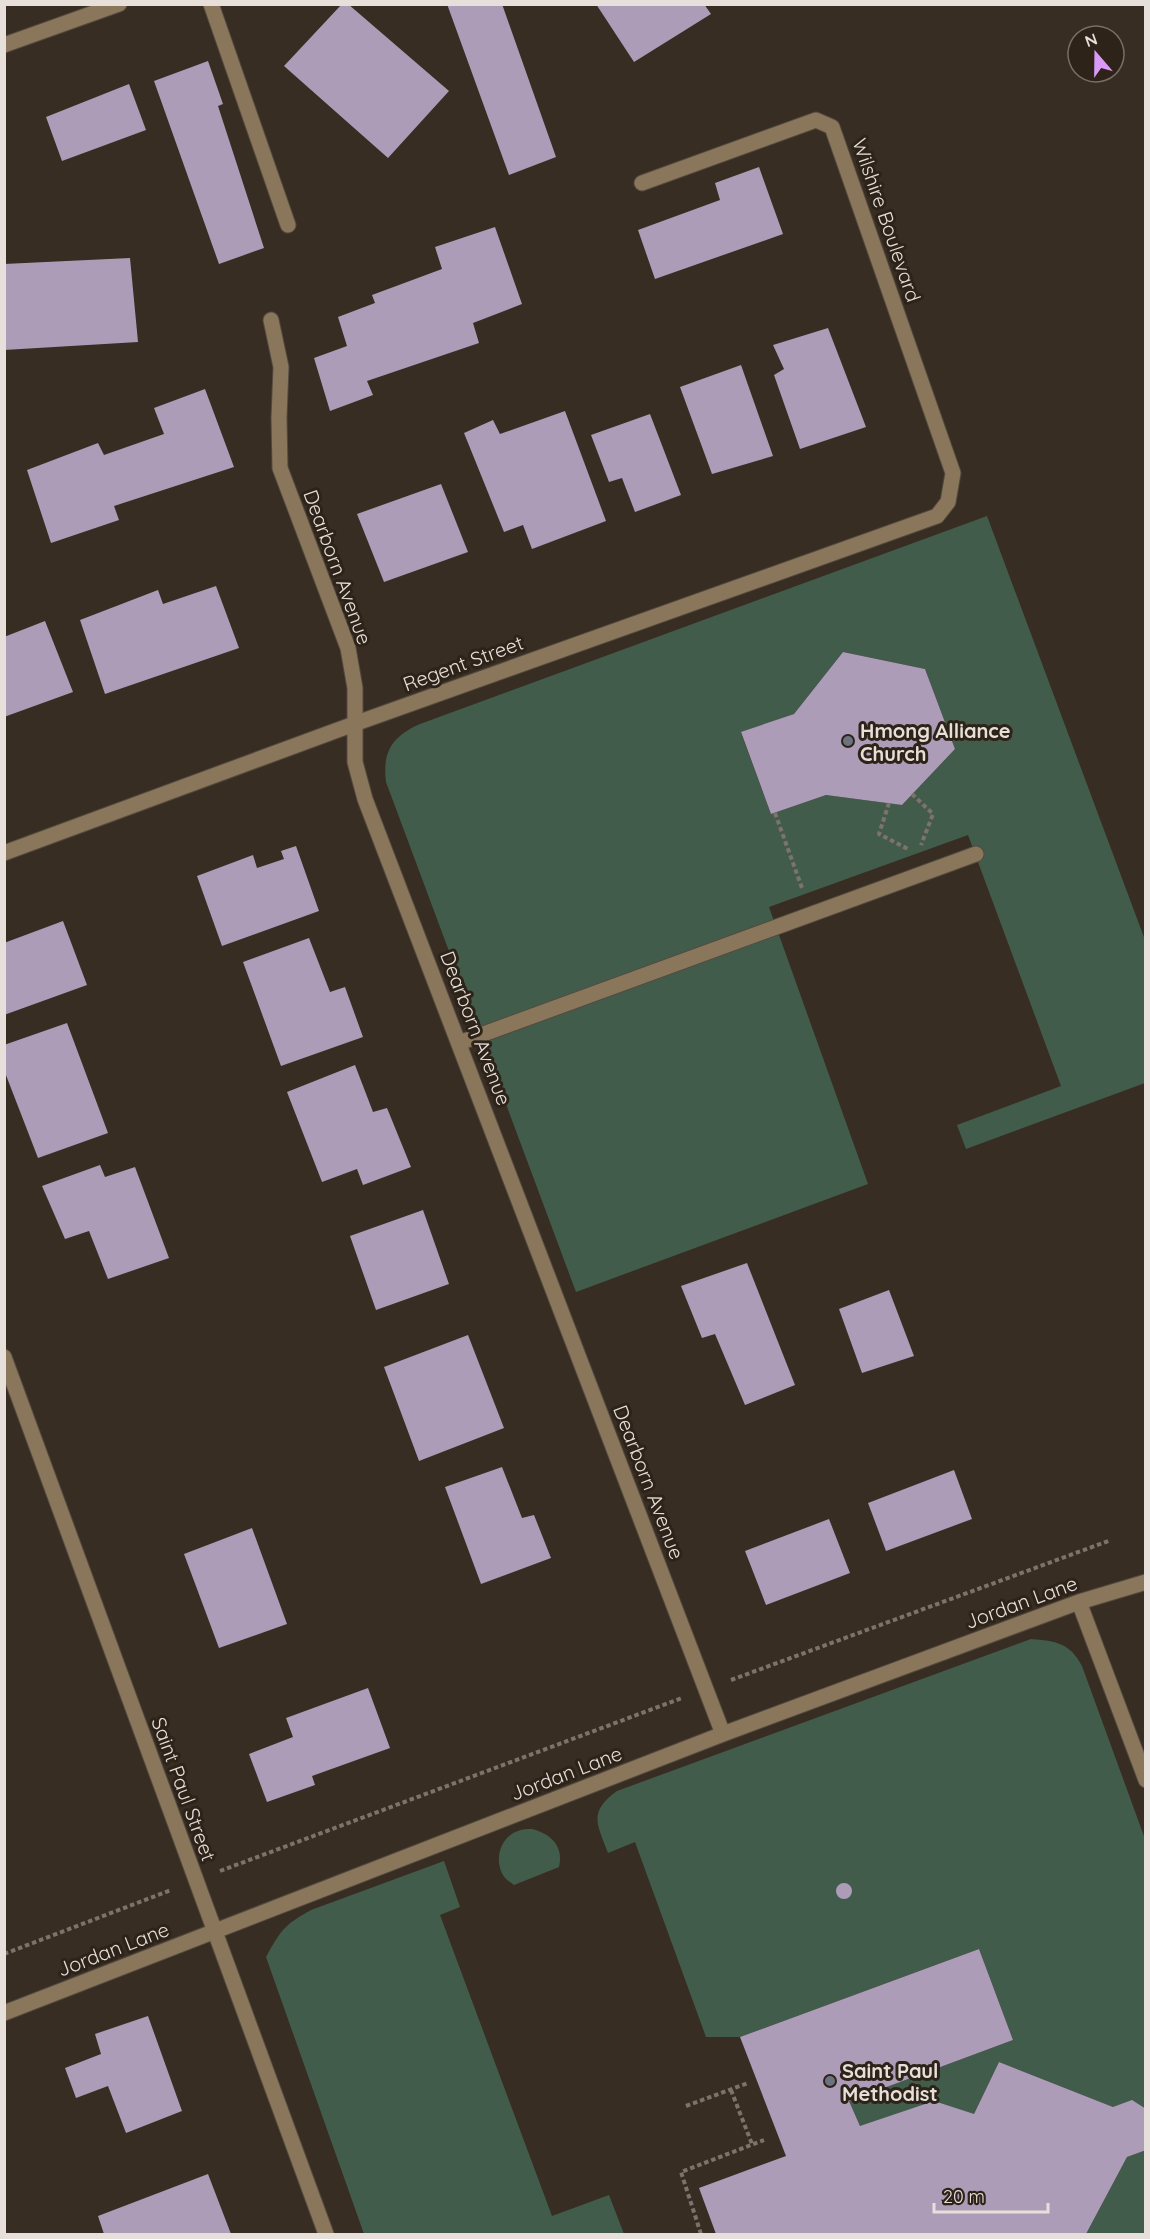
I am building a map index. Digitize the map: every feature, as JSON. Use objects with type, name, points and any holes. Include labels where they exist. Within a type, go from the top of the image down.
[{"type":"street","points":[[4,45],[119,4]]},
{"type":"street","points":[[211,4],[288,225]]},
{"type":"street","name":"Wilshire Boulevard","points":[[642,183],[816,120],[832,127],[953,473],[948,502],[937,516]]},
{"type":"street","name":"Dearborn Avenue","points":[[271,320],[281,367],[280,468],[348,648],[355,688],[355,762],[366,799],[723,1734]]},
{"type":"street","name":"Regent Street","points":[[4,853],[354,724],[937,516]]},
{"type":"street","points":[[459,1043],[976,854]]},
{"type":"street","name":"Saint Paul Street","points":[[4,1358],[326,2235]]},
{"type":"street","name":"Jordan Lane","points":[[4,2013],[723,1734],[1079,1602],[1146,1582]]},
{"type":"street","points":[[1079,1602],[1146,1780]]},
{"type":"path","points":[[889,803],[879,834],[918,853],[933,814],[912,794]]},
{"type":"path","points":[[775,813],[811,914]]},
{"type":"path","points":[[4,1954],[706,1689],[1111,1540]]},
{"type":"path","points":[[686,2106],[748,2083]]},
{"type":"path","points":[[731,2090],[752,2144]]},
{"type":"path","points":[[701,2235],[681,2172],[764,2140]]},
{"type":"green space","points":[[987,516],[1145,940],[1145,1083],[966,1149],[957,1125],[1061,1086],[968,835],[769,907],[868,1184],[576,1292],[386,782],[386,762],[391,746],[396,739],[420,724]],"holes":[[[843,652],[925,669],[955,749],[902,805],[826,795],[771,814],[741,733],[794,714]]]},
{"type":"green space","points":[[1031,1639],[1055,1642],[1067,1648],[1082,1666],[1145,1839],[1145,2234],[1086,2234],[1127,2157],[1142,2151],[1113,2107],[999,2062],[974,2114],[860,2126],[849,2101],[1013,2040],[979,1949],[740,2037],[706,2037],[635,1842],[608,1853],[598,1826],[602,1805],[617,1791]]},
{"type":"green space","points":[[532,1829],[545,1834],[558,1847],[559,1867],[514,1885],[505,1878],[500,1869],[500,1850],[512,1834]]},
{"type":"green space","points":[[444,1861],[460,1907],[440,1915],[552,2216],[609,2195],[624,2234],[364,2234],[266,1957],[284,1929],[311,1910]]},
{"type":"building","points":[[342,4],[348,4],[449,91],[388,158],[284,66]]},
{"type":"building","points":[[447,4],[502,4],[556,157],[509,175]]},
{"type":"building","points":[[596,4],[704,4],[711,14],[634,62]]},
{"type":"building","points":[[208,61],[223,104],[218,106],[264,248],[219,264],[154,81]]},
{"type":"building","points":[[129,84],[146,130],[62,161],[46,117]]},
{"type":"building","points":[[759,167],[783,234],[655,279],[638,230],[720,200],[715,183]]},
{"type":"building","points":[[495,227],[522,304],[473,323],[479,343],[367,381],[373,395],[330,411],[314,358],[347,346],[338,317],[375,303],[372,295],[442,269],[435,247]]},
{"type":"building","points":[[130,258],[138,342],[4,350],[4,264]]},
{"type":"building","points":[[828,328],[866,427],[800,449],[774,375],[784,369],[773,345]]},
{"type":"building","points":[[741,365],[773,456],[712,474],[680,387]]},
{"type":"building","points":[[205,389],[234,467],[114,506],[119,520],[51,543],[27,470],[98,443],[104,455],[164,434],[154,408]]},
{"type":"building","points":[[565,411],[606,521],[532,549],[523,525],[504,532],[464,433],[493,420],[500,434]]},
{"type":"building","points":[[650,414],[681,495],[635,512],[622,478],[609,482],[591,435]]},
{"type":"building","points":[[441,484],[468,552],[384,582],[357,514]]},
{"type":"building","points":[[216,586],[239,648],[105,694],[80,620],[158,590],[163,604]]},
{"type":"building","points":[[45,621],[73,692],[4,717],[4,637]]},
{"type":"building","name":"Hmong Alliance Church","points":[[843,652],[925,669],[955,749],[902,805],[826,795],[771,814],[741,732],[794,714]]},
{"type":"building","points":[[296,846],[319,911],[222,946],[197,876],[253,855],[257,868],[284,859],[281,851]]},
{"type":"building","points":[[63,921],[87,985],[4,1015],[4,943]]},
{"type":"building","points":[[309,938],[330,992],[345,987],[363,1037],[281,1066],[243,962]]},
{"type":"building","points":[[67,1023],[108,1133],[38,1158],[4,1070],[4,1045]]},
{"type":"building","points":[[355,1065],[373,1112],[387,1108],[411,1167],[363,1185],[357,1169],[322,1182],[287,1092]]},
{"type":"building","points":[[100,1165],[105,1177],[135,1167],[169,1258],[108,1279],[89,1231],[65,1239],[42,1186]]},
{"type":"building","points":[[423,1210],[449,1284],[376,1310],[350,1236]]},
{"type":"building","points":[[747,1263],[795,1385],[745,1405],[715,1334],[702,1338],[681,1286]]},
{"type":"building","points":[[889,1290],[914,1356],[862,1373],[839,1309]]},
{"type":"building","points":[[468,1335],[504,1428],[419,1461],[384,1367]]},
{"type":"building","points":[[502,1467],[522,1518],[534,1515],[551,1558],[481,1584],[445,1487]]},
{"type":"building","points":[[954,1470],[972,1519],[886,1551],[868,1503]]},
{"type":"building","points":[[829,1519],[850,1573],[766,1605],[745,1551]]},
{"type":"building","points":[[252,1528],[287,1624],[219,1648],[184,1554]]},
{"type":"building","points":[[368,1688],[390,1748],[312,1776],[315,1785],[267,1802],[249,1754],[293,1737],[286,1718]]},
{"type":"building","points":[[841,1883],[847,1883],[852,1891],[850,1897],[841,1899],[836,1894],[836,1888]]},
{"type":"building","name":"Saint Paul Methodist","points":[[979,1949],[1013,2040],[849,2101],[860,2126],[934,2101],[974,2114],[999,2062],[1113,2107],[1132,2100],[1146,2109],[1146,2150],[1127,2157],[1086,2234],[716,2234],[699,2188],[786,2156],[740,2037]]},
{"type":"building","points":[[148,2016],[182,2111],[126,2133],[108,2086],[76,2098],[65,2068],[101,2054],[95,2034]]},
{"type":"building","points":[[208,2174],[231,2234],[104,2234],[98,2216]]},
{"type":"place","name":"Hmong Alliance Church","points":[[848,741]]},
{"type":"place","name":"Saint Paul Methodist","points":[[830,2081]]}]
